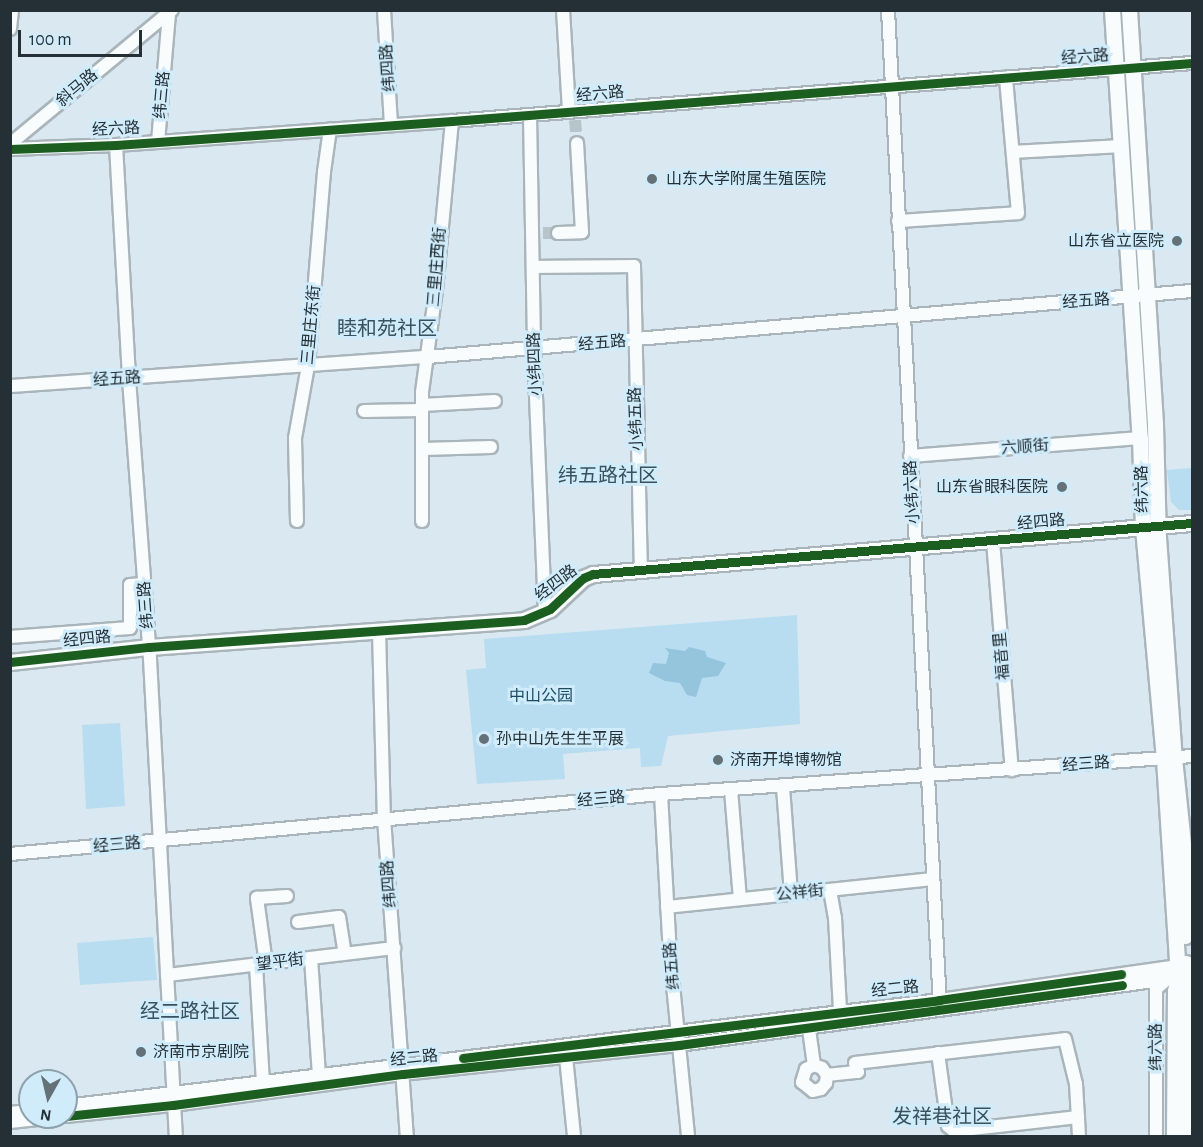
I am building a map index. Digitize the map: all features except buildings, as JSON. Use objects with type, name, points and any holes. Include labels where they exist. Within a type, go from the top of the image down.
[{"type":"main road","name":"纬六路","points":[[1112,10],[1121,146],[1139,297],[1159,526],[1169,759],[1184,976]]},
{"type":"main road","name":"纬六路","points":[[1129,10],[1139,297],[1143,528],[1169,759]]},
{"type":"main road","name":"经四路","points":[[10,662],[149,647],[524,620],[545,612],[583,578],[593,574],[1192,523]]},
{"type":"main road","points":[[1174,1137],[1184,976]]},
{"type":"main road","points":[[1184,976],[1188,1137]]},
{"type":"street","points":[[10,29],[12,10]]},
{"type":"street","name":"纬四路","points":[[384,10],[391,125]]},
{"type":"street","points":[[562,10],[573,114]]},
{"type":"street","name":"小纬六路","points":[[888,10],[914,548],[940,1005]]},
{"type":"street","name":"纬三路","points":[[158,142],[170,12]]},
{"type":"street","name":"斜马路","points":[[10,144],[170,12]]},
{"type":"street","name":"经六路","points":[[10,149],[116,145],[573,114],[1192,63]]},
{"type":"street","points":[[898,221],[1018,213],[1006,78]]},
{"type":"street","name":"小纬四路","points":[[530,116],[538,234],[533,267],[534,349],[545,612]]},
{"type":"street","name":"三里庄西街","points":[[422,521],[422,407],[452,121]]},
{"type":"street","name":"三里庄东街","points":[[297,521],[295,438],[309,366],[324,172],[330,129]]},
{"type":"street","points":[[558,233],[582,232],[577,143]]},
{"type":"street","name":"纬三路","points":[[116,145],[129,378],[149,647],[176,1137]]},
{"type":"street","points":[[1013,152],[1121,146]]},
{"type":"street","name":"小纬五路","points":[[533,267],[633,266],[641,569]]},
{"type":"street","name":"经五路","points":[[10,386],[634,341],[1192,291]]},
{"type":"street","points":[[364,411],[495,401]]},
{"type":"street","name":"六顺街","points":[[910,456],[1140,438]]},
{"type":"street","points":[[423,448],[491,447]]},
{"type":"street","name":"福音里","points":[[993,541],[1012,770]]},
{"type":"street","points":[[10,637],[130,628],[130,585],[144,584]]},
{"type":"street","name":"纬四路","points":[[379,631],[384,818],[407,1137]]},
{"type":"street","name":"经三路","points":[[10,854],[661,794],[926,777],[1192,756]]},
{"type":"street","points":[[783,786],[791,894]]},
{"type":"street","points":[[731,790],[740,899]]},
{"type":"street","name":"纬五路","points":[[661,794],[668,907],[688,1137]]},
{"type":"street","name":"公祥街","points":[[668,907],[932,879]]},
{"type":"street","points":[[830,890],[835,918],[840,1011]]},
{"type":"street","points":[[263,1083],[261,964],[257,898],[287,896]]},
{"type":"street","points":[[298,922],[339,917],[345,954]]},
{"type":"street","name":"望平街","points":[[167,975],[394,948]]},
{"type":"street","points":[[311,958],[320,1077]]},
{"type":"street","name":"经二路","points":[[78,1114],[678,1031],[808,1021],[1184,976]]},
{"type":"street","name":"纬六路","points":[[1156,1137],[1156,989],[1184,976]]},
{"type":"street","name":"经二路","points":[[78,1105],[173,1100],[263,1083],[679,1045],[808,1021],[840,1011],[940,1005]]},
{"type":"street","points":[[808,1021],[814,1065]]},
{"type":"street","points":[[827,1075],[858,1072],[855,1062],[1065,1039],[1076,1084],[1079,1137]]},
{"type":"street","points":[[938,1053],[948,1126],[954,1131],[1078,1118]]},
{"type":"street","points":[[566,1057],[573,1137]]},
{"type":"street","points":[[814,1065],[822,1068],[827,1075],[826,1083],[821,1089],[813,1091],[806,1088],[802,1074],[814,1065]]},
{"type":"green space","points":[[1192,468],[1192,510],[1179,510],[1171,502],[1167,470]]},
{"type":"green space","name":"中山公园","points":[[797,615],[800,724],[668,736],[661,766],[641,767],[640,748],[563,754],[565,779],[477,784],[466,670],[486,668],[484,639]]},
{"type":"green space","points":[[120,723],[125,806],[86,809],[82,725]]},
{"type":"green space","points":[[153,937],[157,980],[80,985],[77,943]]},
{"type":"shaded area","points":[[689,647],[705,651],[707,657],[726,663],[718,676],[702,678],[696,697],[687,695],[680,683],[665,681],[649,673],[653,663],[666,664],[669,653],[665,648],[685,651]]},
{"type":"tunnel","points":[[575,120],[577,143]]},
{"type":"tunnel","points":[[543,233],[558,233]]},
{"type":"cycle path","points":[[10,149],[116,145],[452,121],[1192,63]]},
{"type":"cycle path","points":[[10,662],[149,647],[524,620],[550,609],[583,578],[593,574],[1192,523]]},
{"type":"cycle path","points":[[463,1058],[939,1000],[1121,974]]},
{"type":"cycle path","points":[[78,1115],[173,1105],[403,1074],[679,1045],[1122,985]]},
{"type":"place","name":"山东大学附属生殖医院","points":[[652,179]]},
{"type":"place","name":"山东省立医院","points":[[1177,241]]},
{"type":"place","name":"山东省眼科医院","points":[[1062,487]]},
{"type":"place","name":"孙中山先生生平展","points":[[484,739]]},
{"type":"place","name":"济南开埠博物馆","points":[[718,760]]},
{"type":"place","name":"济南市京剧院","points":[[141,1052]]},
{"type":"district","name":"睦和苑社区","points":[[387,329]]},
{"type":"district","name":"纬五路社区","points":[[608,476]]},
{"type":"district","name":"经二路社区","points":[[190,1012]]},
{"type":"district","name":"发祥巷社区","points":[[942,1117]]}]
